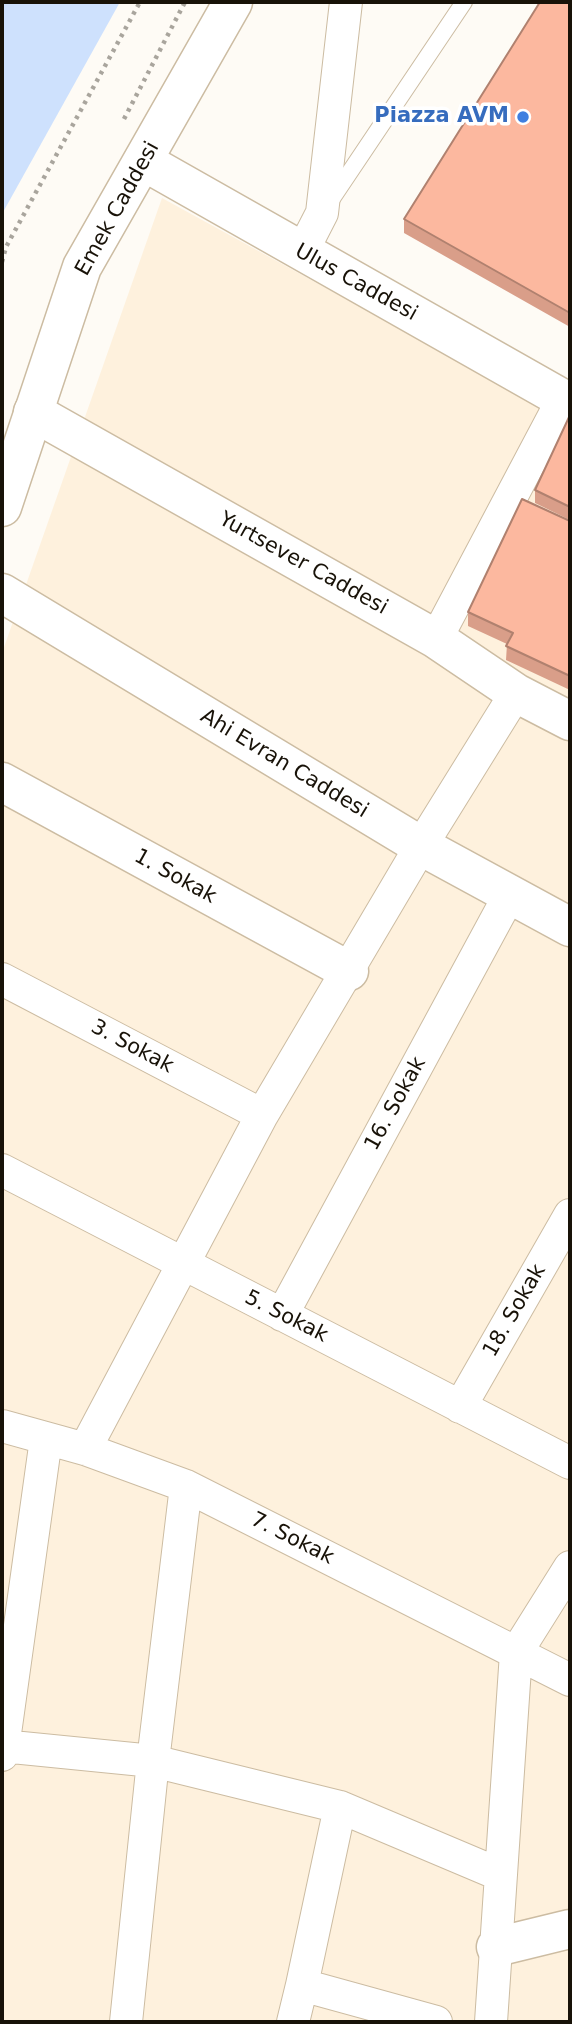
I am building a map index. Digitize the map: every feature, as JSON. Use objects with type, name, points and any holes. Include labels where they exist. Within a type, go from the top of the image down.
[{"type":"street","name":"Emek Caddesi","points":[[2,506],[82,267],[233,2]]},
{"type":"street","points":[[302,252],[322,213],[346,2]]},
{"type":"street","name":"Ulus Caddesi","points":[[143,161],[567,401]]},
{"type":"street","points":[[436,639],[567,401]]},
{"type":"street","name":"Yurtsever Caddesi","points":[[33,412],[436,639],[516,693],[570,721]]},
{"type":"street","name":"Ahi Evran Caddesi","points":[[2,593],[421,846],[570,927]]},
{"type":"street","points":[[85,1449],[262,1115],[421,846],[516,693]]},
{"type":"street","name":"1. Sokak","points":[[2,782],[349,971]]},
{"type":"street","name":"16. Sokak","points":[[282,1315],[510,894]]},
{"type":"street","name":"3. Sokak","points":[[2,979],[262,1115]]},
{"type":"street","name":"5. Sokak","points":[[2,1170],[570,1464]]},
{"type":"street","name":"18. Sokak","points":[[460,1407],[570,1215]]},
{"type":"street","name":"7. Sokak","points":[[2,1426],[85,1449],[186,1486],[570,1680]]},
{"type":"street","points":[[46,1438],[2,1749],[153,1761],[340,1807],[501,1875]]},
{"type":"street","points":[[126,2022],[153,1761],[186,1486]]},
{"type":"street","points":[[491,2022],[516,1653],[570,1567]]},
{"type":"street","points":[[293,2022],[340,1807]]},
{"type":"street","points":[[496,1947],[570,1929]]},
{"type":"street","points":[[302,1986],[436,2022]]},
{"type":"lane","points":[[322,213],[464,2]]},
{"type":"path","points":[[2,262],[6,247],[140,2]]},
{"type":"shaded area","points":[[162,198],[570,422],[570,2022],[2,2022],[2,653]]},
{"type":"water","points":[[2,2],[120,2],[2,214]]},
{"type":"building","name":"Piazza AVM","points":[[540,2],[570,2],[570,313],[404,219]]},
{"type":"building","points":[[570,415],[570,507],[535,490]]},
{"type":"building","points":[[522,499],[570,521],[570,676],[506,646],[513,633],[468,612]]},
{"type":"place","name":"Piazza AVM","points":[[523,117]]}]
